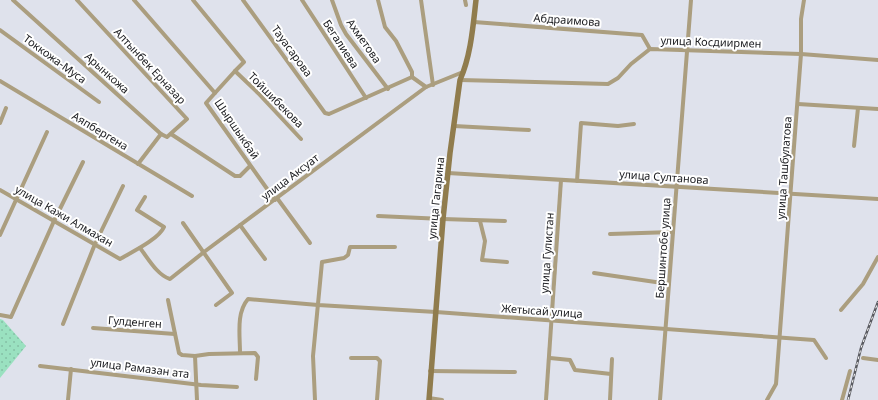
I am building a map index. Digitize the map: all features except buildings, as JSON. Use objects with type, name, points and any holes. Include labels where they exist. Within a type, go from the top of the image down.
[{"type":"main road","name":"улица Гагарина","points":[[429,399],[430,371],[448,173],[460,80],[474,22],[476,0]]},
{"type":"street","name":"Арынкожа","points":[[13,0],[161,134]]},
{"type":"street","name":"Алтынбек Ерназар","points":[[77,0],[187,119],[171,134]]},
{"type":"street","name":"Шыршыкбай","points":[[134,0],[215,93],[206,103],[250,166],[310,243]]},
{"type":"street","name":"Тойшибекова","points":[[193,0],[244,62],[235,71],[302,139]]},
{"type":"street","name":"Тауасарова","points":[[244,0],[325,113],[329,114],[366,98]]},
{"type":"street","name":"Бегалиева","points":[[302,0],[366,98]]},
{"type":"street","name":"Ахметова","points":[[332,0],[346,34],[388,89]]},
{"type":"street","points":[[378,0],[385,27],[396,41],[412,72],[412,77]]},
{"type":"street","points":[[421,0],[432,85]]},
{"type":"street","points":[[465,0],[466,5]]},
{"type":"street","name":"Бершинтобе улица","points":[[660,400],[692,0]]},
{"type":"street","name":"улица Ташбулатова","points":[[767,400],[776,384],[798,104],[801,54],[801,19],[804,0]]},
{"type":"street","name":"Абдраимова","points":[[474,22],[642,34],[650,48]]},
{"type":"street","name":"Токкожа-Муса","points":[[0,30],[99,102]]},
{"type":"street","name":"улица Косдиирмен","points":[[460,80],[608,84],[618,78],[631,64],[650,48],[801,54],[878,60]]},
{"type":"street","points":[[215,93],[235,71]]},
{"type":"street","name":"улица Аксуат","points":[[140,248],[157,270],[165,278],[170,279],[426,87],[463,72]]},
{"type":"street","points":[[366,98],[412,77]]},
{"type":"street","points":[[412,77],[426,87]]},
{"type":"street","name":"Аяпбергена","points":[[0,81],[192,196]]},
{"type":"street","points":[[798,104],[878,109]]},
{"type":"street","points":[[0,123],[6,108]]},
{"type":"street","points":[[854,146],[858,108]]},
{"type":"street","points":[[577,181],[581,123],[618,126],[634,124]]},
{"type":"street","points":[[454,126],[528,130]]},
{"type":"street","points":[[0,235],[47,132]]},
{"type":"street","points":[[138,164],[161,134],[167,137],[171,134],[235,176],[240,176],[250,166]]},
{"type":"street","points":[[0,314],[12,317],[54,221],[83,162]]},
{"type":"street","name":"улица Султанова","points":[[448,173],[878,199]]},
{"type":"street","name":"улица Гулистан","points":[[546,400],[561,180]]},
{"type":"street","points":[[63,324],[95,244],[123,186]]},
{"type":"street","name":"улица Кажи Алмахан","points":[[0,190],[120,259],[140,248]]},
{"type":"street","points":[[140,248],[164,229],[164,227],[137,210],[145,197]]},
{"type":"street","points":[[378,216],[443,220],[505,221]]},
{"type":"street","points":[[480,221],[485,241],[482,260],[507,262]]},
{"type":"street","points":[[182,223],[232,293],[216,305]]},
{"type":"street","points":[[240,225],[265,259]]},
{"type":"street","points":[[610,234],[673,232]]},
{"type":"street","points":[[315,400],[313,356],[322,262],[344,258],[348,255],[350,247],[395,247]]},
{"type":"street","points":[[841,310],[863,284],[878,257]]},
{"type":"street","points":[[594,273],[669,284]]},
{"type":"street","name":"Жетысай улица","points":[[240,353],[239,327],[243,305],[248,299],[814,340],[826,358]]},
{"type":"street","points":[[168,300],[179,353],[182,355],[195,356],[209,354],[255,353],[258,355],[256,380]]},
{"type":"street","name":"Гулденген","points":[[93,328],[175,334]]},
{"type":"street","points":[[195,356],[197,400]]},
{"type":"street","points":[[352,358],[377,358],[380,361],[377,400]]},
{"type":"street","points":[[550,358],[570,360],[575,370],[612,374]]},
{"type":"street","points":[[863,358],[878,360]]},
{"type":"street","points":[[610,400],[612,359]]},
{"type":"street","name":"улица Рамазан ата","points":[[40,366],[196,385],[237,387]]},
{"type":"street","points":[[68,400],[71,369]]},
{"type":"street","points":[[430,371],[515,372]]},
{"type":"street","points":[[842,400],[850,371]]},
{"type":"street","points":[[429,399],[442,400]]},
{"type":"green space","points":[[0,319],[3,320],[26,346],[0,378]]},
{"type":"railway","points":[[848,400],[861,348],[878,302]]}]
